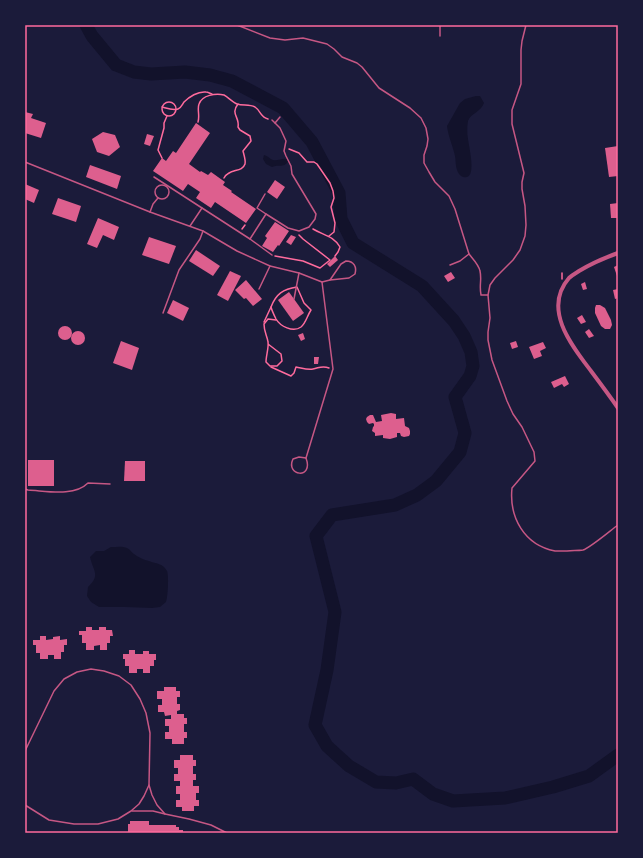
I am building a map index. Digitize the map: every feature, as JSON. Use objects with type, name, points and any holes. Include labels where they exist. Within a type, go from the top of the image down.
[{"type":"street","points":[[618,253],[597,260],[570,277],[564,285],[559,301],[560,320],[564,333],[618,408]]},
{"type":"lane","points":[[237,25],[270,38],[285,40],[303,38],[327,44],[342,57],[357,63],[379,88],[410,108],[421,118],[426,128],[428,139],[424,155],[424,163],[435,182],[449,196],[469,254],[474,259],[480,270],[481,295],[488,296]]},
{"type":"lane","points":[[440,25],[440,36]]},
{"type":"lane","points":[[526,25],[521,50],[521,84],[511,116],[524,173],[522,189],[525,206],[526,236],[520,250],[513,260],[490,285],[488,296],[490,318],[488,340],[492,360],[507,401],[534,452],[535,461],[512,488],[512,502],[516,521],[528,538],[545,548],[556,551],[585,550],[618,525]]},
{"type":"lane","points":[[275,123],[280,116]]},
{"type":"lane","points":[[265,194],[256,208],[288,228],[299,231],[309,227],[315,219],[316,214],[292,174],[291,166],[284,151],[286,141],[280,128],[272,120]]},
{"type":"lane","points":[[25,162],[150,212],[203,231],[237,252],[270,266],[299,273],[322,282],[344,279],[352,276],[356,271],[355,265],[349,261],[344,262],[330,280]]},
{"type":"lane","points":[[154,177],[250,239],[272,255]]},
{"type":"lane","points":[[158,198],[155,193],[156,188],[161,185],[167,186]]},
{"type":"lane","points":[[158,198],[164,199],[168,196],[170,191],[167,186]]},
{"type":"lane","points":[[150,212],[153,204],[158,198]]},
{"type":"lane","points":[[190,226],[202,208]]},
{"type":"lane","points":[[250,239],[266,214]]},
{"type":"lane","points":[[163,312],[179,270],[200,239],[203,231]]},
{"type":"lane","points":[[450,265],[469,254]]},
{"type":"lane","points":[[259,289],[270,266]]},
{"type":"lane","points":[[294,298],[299,273]]},
{"type":"lane","points":[[306,458],[299,457],[294,459],[291,465],[294,471],[301,473],[307,470],[308,464],[306,458],[333,369],[322,282]]},
{"type":"lane","points":[[25,489],[67,492],[76,491],[88,483],[110,484]]},
{"type":"lane","points":[[25,751],[54,691],[64,679],[77,672],[90,669],[104,671],[119,676],[132,685],[146,713],[150,732],[149,785],[152,795],[165,814]]},
{"type":"lane","points":[[25,806],[50,820],[74,824],[98,824],[118,819],[131,811],[139,804],[149,785]]},
{"type":"lane","points":[[131,811],[153,811],[189,819],[211,825],[227,833]]},
{"type":"path","points":[[162,158],[158,150],[167,116],[173,114],[175,110],[181,107],[190,97],[198,93],[207,92],[217,94],[225,96],[238,104],[248,104],[256,108],[261,116],[272,120]]},
{"type":"path","points":[[198,122],[200,117],[199,104],[203,98],[212,94]]},
{"type":"path","points":[[162,107],[165,103],[170,102],[174,105],[175,110]]},
{"type":"path","points":[[224,178],[226,174],[243,168],[245,163],[243,151],[251,141],[250,136],[238,127],[239,123],[235,114],[235,108],[238,104]]},
{"type":"path","points":[[162,107],[175,110]]},
{"type":"path","points":[[162,107],[163,113],[167,116]]},
{"type":"path","points":[[285,146],[288,149],[299,153],[307,162],[314,162],[317,164],[330,183],[334,198],[331,207],[335,223],[334,232],[330,236]]},
{"type":"path","points":[[309,227],[322,234],[330,236],[337,242],[340,247],[335,256]]},
{"type":"path","points":[[272,255],[303,262],[320,268],[330,260],[303,239],[293,229]]},
{"type":"path","points":[[264,324],[268,319],[276,320],[284,326],[292,329],[300,328],[311,310],[304,303],[296,287],[287,288],[273,300],[264,324],[264,331],[268,344],[266,362],[270,366],[291,376],[296,367],[313,369],[324,366],[333,369]]},
{"type":"path","points":[[271,307],[276,320]]},
{"type":"path","points":[[268,344],[281,354],[282,362],[277,366],[270,366]]},
{"type":"shaded area","points":[[480,96],[484,103],[481,108],[469,118],[468,121],[467,134],[472,166],[470,175],[464,177],[459,174],[457,169],[447,126],[460,103],[465,99]]},
{"type":"shaded area","points":[[264,155],[273,160],[287,159],[288,162],[284,165],[272,167],[266,164],[263,159]]},
{"type":"shaded area","points":[[111,547],[125,547],[141,558],[159,564],[165,568],[168,577],[166,602],[160,607],[152,608],[99,607],[91,602],[87,596],[88,587],[94,579],[95,573],[90,557],[96,551],[104,551]]},
{"type":"building","points":[[25,112],[33,114],[31,118],[46,123],[41,138],[25,133]]},
{"type":"building","points":[[196,123],[210,133],[189,164],[200,172],[201,171],[208,175],[211,172],[225,182],[223,185],[232,191],[231,192],[256,209],[246,223],[215,202],[211,208],[196,198],[200,192],[188,184],[183,191],[153,171],[162,158],[166,161],[173,151],[176,153]]},
{"type":"building","points":[[103,132],[115,135],[120,147],[109,156],[97,152],[92,139]]},
{"type":"building","points":[[147,134],[154,136],[150,146],[144,144]]},
{"type":"building","points":[[618,146],[618,176],[609,177],[605,148]]},
{"type":"building","points":[[90,165],[121,176],[117,189],[86,177]]},
{"type":"building","points":[[275,180],[285,187],[277,199],[267,192]]},
{"type":"building","points":[[25,184],[39,190],[34,203],[25,199]]},
{"type":"building","points":[[58,198],[81,206],[76,222],[52,214]]},
{"type":"building","points":[[618,203],[618,218],[611,218],[610,204]]},
{"type":"building","points":[[98,218],[119,227],[114,240],[103,235],[97,248],[87,244]]},
{"type":"building","points":[[275,222],[289,231],[273,252],[262,246],[267,238],[265,236]]},
{"type":"building","points":[[291,235],[296,237],[291,245],[286,242]]},
{"type":"building","points":[[149,237],[176,246],[169,264],[142,255]]},
{"type":"building","points":[[196,250],[220,266],[213,276],[189,261]]},
{"type":"building","points":[[335,256],[338,260],[330,267],[327,264]]},
{"type":"building","points":[[618,265],[618,279],[614,267]]},
{"type":"building","points":[[230,271],[241,276],[228,301],[217,295]]},
{"type":"building","points":[[451,272],[455,278],[448,282],[444,276]]},
{"type":"building","points":[[246,280],[262,299],[253,306],[246,298],[244,299],[235,290]]},
{"type":"building","points":[[585,282],[587,289],[583,290],[581,284]]},
{"type":"building","points":[[618,289],[618,298],[615,299],[613,290]]},
{"type":"building","points":[[289,292],[304,313],[293,321],[278,300]]},
{"type":"building","points":[[173,300],[189,308],[183,321],[167,313]]},
{"type":"building","points":[[596,305],[600,305],[605,308],[611,320],[612,325],[610,329],[605,329],[601,326],[595,313]]},
{"type":"building","points":[[582,315],[586,322],[581,324],[577,318]]},
{"type":"building","points":[[65,326],[70,328],[72,333],[70,338],[65,340],[60,338],[58,333],[60,328]]},
{"type":"building","points":[[589,329],[594,336],[589,338],[585,332]]},
{"type":"building","points":[[78,331],[83,333],[85,338],[83,343],[78,345],[73,343],[71,338],[73,333]]},
{"type":"building","points":[[303,333],[305,339],[301,341],[298,335]]},
{"type":"building","points":[[121,341],[139,348],[132,370],[113,363]]},
{"type":"building","points":[[516,341],[518,347],[512,349],[510,343]]},
{"type":"building","points":[[543,342],[546,348],[540,351],[542,356],[534,359],[529,347]]},
{"type":"building","points":[[314,357],[319,357],[318,364],[314,364]]},
{"type":"building","points":[[565,376],[569,384],[564,387],[562,384],[554,388],[551,382]]},
{"type":"building","points":[[391,413],[396,414],[396,419],[404,418],[405,426],[409,428],[410,431],[409,436],[404,437],[401,436],[400,433],[397,433],[397,437],[390,439],[383,438],[383,435],[375,436],[375,433],[372,431],[374,424],[369,424],[367,422],[367,417],[373,415],[376,422],[382,421],[381,415]]},
{"type":"building","points":[[28,460],[54,460],[54,486],[28,486]]},
{"type":"building","points":[[125,461],[145,461],[145,481],[124,481]]},
{"type":"building","points":[[86,627],[92,627],[92,630],[99,630],[99,627],[106,627],[106,630],[112,630],[113,636],[110,636],[110,643],[107,643],[107,650],[100,650],[100,645],[94,646],[94,650],[86,650],[86,643],[82,643],[82,635],[79,635],[79,631],[86,631]]},
{"type":"building","points":[[40,636],[46,636],[46,640],[60,636],[60,640],[67,639],[67,645],[64,645],[64,652],[61,652],[61,659],[54,659],[54,655],[48,655],[48,659],[40,659],[40,653],[36,653],[36,645],[33,645],[33,640],[40,640]]},
{"type":"building","points":[[129,650],[135,650],[135,654],[143,654],[143,651],[149,651],[149,654],[156,654],[154,666],[150,666],[150,673],[143,673],[143,669],[137,669],[137,673],[129,673],[129,666],[125,666],[123,654],[129,654]]},
{"type":"building","points":[[164,687],[176,687],[176,691],[180,691],[180,697],[177,697],[177,704],[180,704],[180,710],[177,711],[177,714],[184,714],[184,718],[187,718],[187,724],[184,724],[184,732],[187,732],[187,738],[184,738],[184,744],[172,744],[172,739],[165,739],[165,732],[169,732],[169,726],[165,726],[165,719],[171,719],[171,715],[165,716],[164,712],[158,712],[158,705],[162,705],[162,699],[157,699],[157,691],[164,691]]},
{"type":"building","points":[[180,755],[193,755],[193,760],[196,760],[196,766],[193,766],[193,774],[196,774],[196,780],[193,780],[193,786],[199,786],[199,793],[196,793],[196,800],[199,800],[199,806],[194,806],[194,811],[182,811],[182,807],[176,807],[176,800],[180,800],[180,794],[176,794],[176,786],[180,786],[180,781],[174,781],[174,774],[178,774],[178,768],[174,768],[174,760],[180,760]]},
{"type":"building","points":[[130,821],[149,821],[149,825],[176,825],[176,827],[179,827],[179,830],[183,830],[183,833],[128,833],[128,824],[130,824]]},
{"type":"waterway","points":[[86,25],[92,36],[116,65],[134,72],[151,74],[185,72],[210,75],[232,81],[283,108],[312,142],[339,193],[341,219],[353,243],[422,286],[454,321],[464,336],[471,352],[473,366],[470,376],[455,397],[465,433],[460,452],[436,481],[417,495],[395,505],[332,515],[316,536],[335,612],[327,670],[315,725],[327,746],[349,766],[376,782],[396,783],[413,779],[433,794],[453,801],[505,798],[553,787],[589,776],[618,755]]}]
